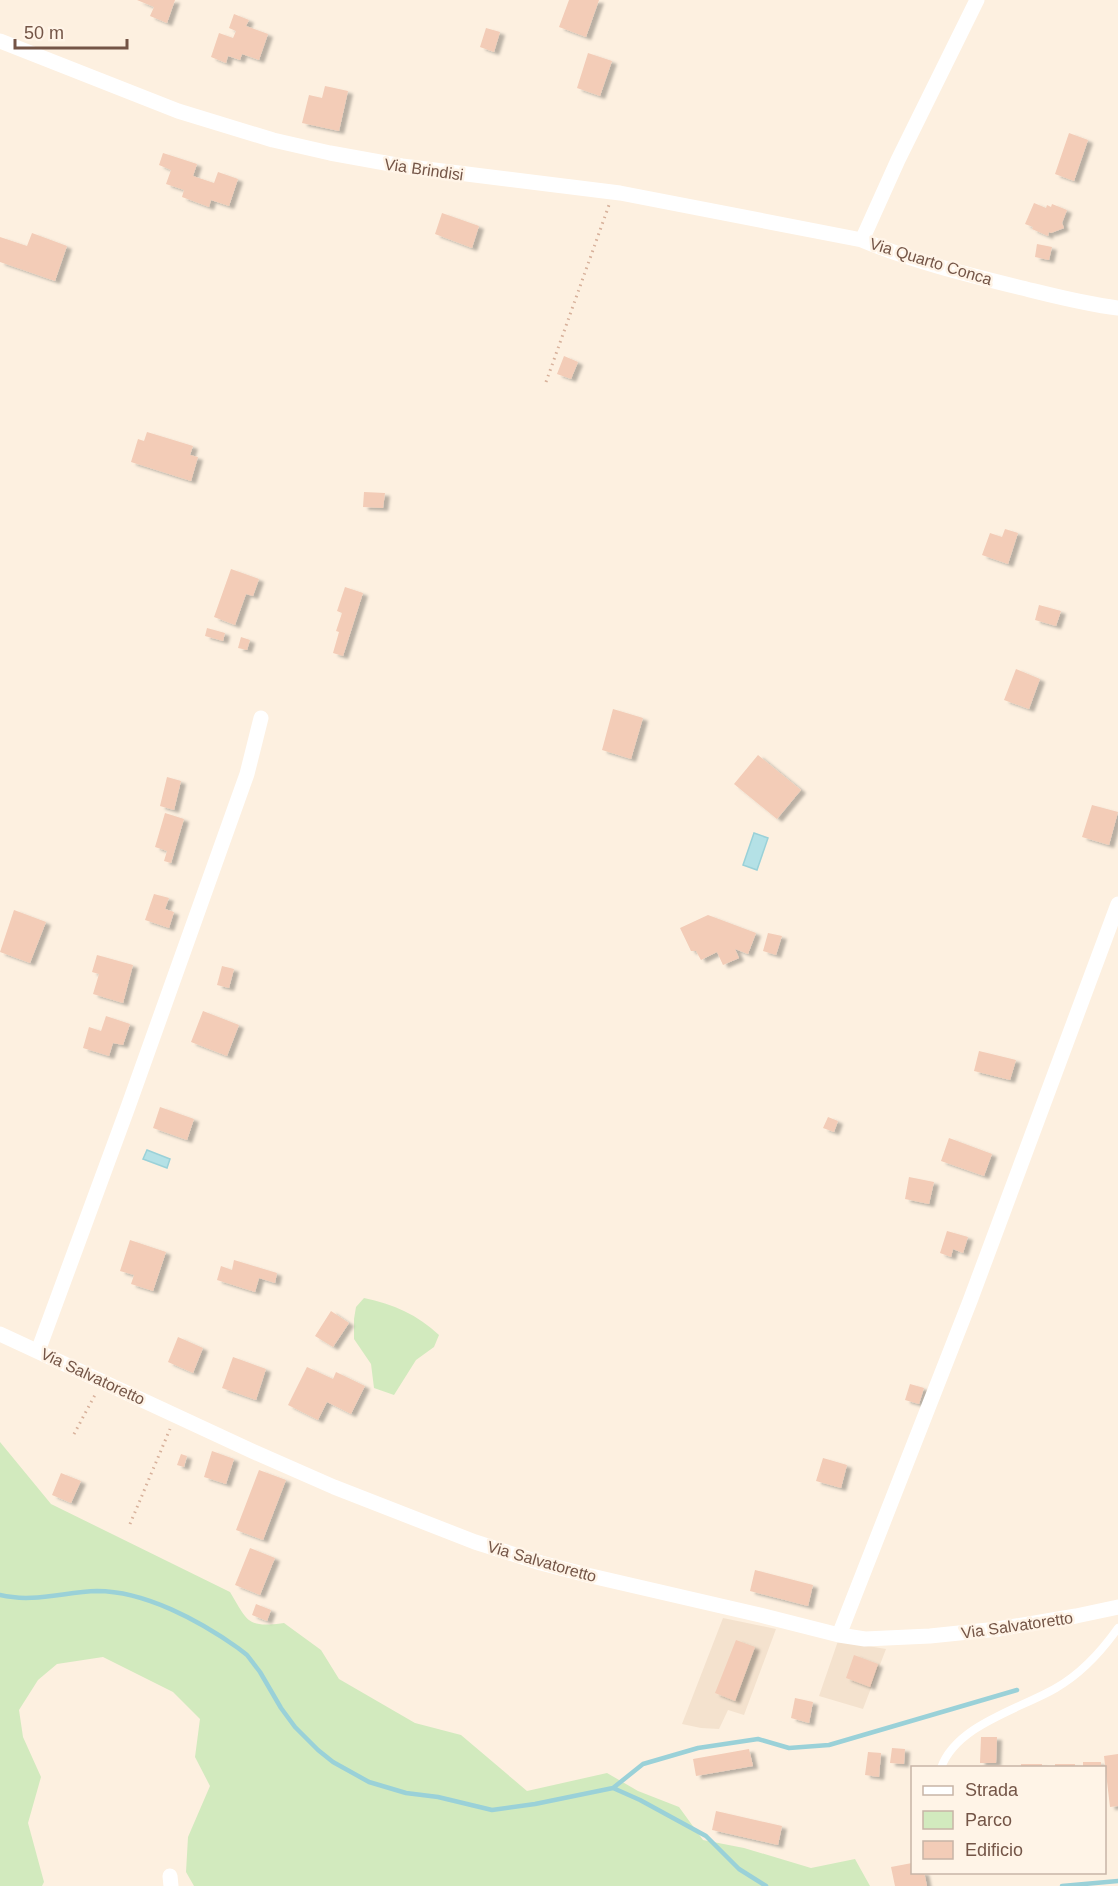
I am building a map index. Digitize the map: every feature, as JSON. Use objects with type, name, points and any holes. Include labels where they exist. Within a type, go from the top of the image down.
[{"type":"street","name":"Via Quarto Conca","points":[[977,0],[898,160],[862,240],[892,252],[997,282],[1118,308]]},
{"type":"street","name":"Via Brindisi","points":[[0,41],[178,111],[273,140],[402,166],[613,192],[862,240]]},
{"type":"street","points":[[38,1351],[247,774],[261,718]]},
{"type":"street","points":[[839,1635],[970,1301],[1118,904]]},
{"type":"street","name":"Via Salvatoretto","points":[[0,1334],[306,1475],[428,1525],[496,1549],[587,1575],[839,1635],[874,1639],[957,1634],[1036,1624],[1118,1607]]},
{"type":"lane","points":[[941,1766],[954,1745],[984,1723],[1055,1689],[1076,1675],[1103,1649],[1118,1628]]},
{"type":"path","points":[[546,382],[613,192]]},
{"type":"path","points":[[74,1434],[103,1380]]},
{"type":"path","points":[[130,1524],[176,1415]]},
{"type":"shaded area","points":[[723,1618],[776,1629],[744,1715],[728,1710],[719,1729],[682,1724]]},
{"type":"shaded area","points":[[838,1641],[886,1649],[863,1709],[819,1696]]},
{"type":"green space","points":[[364,1298],[404,1311],[439,1335],[434,1347],[416,1360],[394,1395],[374,1388],[371,1364],[354,1339],[356,1307]]},
{"type":"green space","points":[[0,1442],[51,1504],[230,1592],[250,1621],[262,1624],[284,1623],[321,1650],[339,1679],[415,1723],[461,1735],[527,1791],[607,1773],[638,1791],[679,1807],[703,1840],[744,1848],[811,1868],[855,1859],[870,1886],[194,1886],[186,1872],[188,1837],[210,1786],[195,1757],[200,1719],[173,1692],[103,1657],[57,1664],[38,1680],[19,1710],[23,1737],[41,1777],[28,1823],[44,1882],[42,1886],[0,1886]]},
{"type":"water","points":[[754,833],[768,838],[757,870],[743,865]]},
{"type":"water","points":[[147,1150],[170,1159],[167,1168],[143,1159]]},
{"type":"building","points":[[137,0],[175,0],[167,23],[150,16],[154,7]]},
{"type":"building","points":[[569,0],[599,0],[586,37],[559,27]]},
{"type":"building","points":[[234,14],[249,20],[246,26],[268,34],[259,60],[242,54],[240,60],[228,56],[226,63],[211,57],[219,33],[233,38],[236,31],[229,28]]},
{"type":"building","points":[[486,28],[500,32],[494,52],[480,47]]},
{"type":"building","points":[[588,53],[612,61],[600,96],[577,88]]},
{"type":"building","points":[[325,86],[348,91],[339,131],[302,123],[309,95],[322,98]]},
{"type":"building","points":[[1069,133],[1088,140],[1074,181],[1055,174]]},
{"type":"building","points":[[163,153],[197,164],[193,176],[214,183],[218,172],[238,179],[229,206],[211,200],[209,207],[182,197],[184,190],[166,184],[171,170],[159,165]]},
{"type":"building","points":[[1034,203],[1046,208],[1047,205],[1051,207],[1052,204],[1067,210],[1062,223],[1064,228],[1049,232],[1048,236],[1025,224]]},
{"type":"building","points":[[442,213],[479,226],[472,248],[435,234]]},
{"type":"building","points":[[32,233],[67,246],[55,281],[0,262],[0,237],[27,246]]},
{"type":"building","points":[[1037,244],[1052,247],[1049,260],[1035,257]]},
{"type":"building","points":[[564,356],[578,362],[571,379],[557,374]]},
{"type":"building","points":[[147,432],[193,446],[190,455],[198,457],[191,481],[131,462],[138,439],[144,441]]},
{"type":"building","points":[[364,492],[385,493],[383,508],[363,507]]},
{"type":"building","points":[[1005,529],[1018,533],[1008,564],[982,555],[990,533],[1002,537]]},
{"type":"building","points":[[231,569],[259,579],[253,596],[246,594],[235,625],[214,617]]},
{"type":"building","points":[[345,587],[363,593],[343,656],[333,653],[339,632],[336,631],[342,613],[337,611]]},
{"type":"building","points":[[1039,605],[1061,611],[1056,626],[1035,620]]},
{"type":"building","points":[[207,628],[225,633],[223,641],[205,636]]},
{"type":"building","points":[[241,637],[250,640],[247,650],[238,648]]},
{"type":"building","points":[[1016,669],[1040,679],[1029,709],[1004,700]]},
{"type":"building","points":[[613,709],[643,718],[631,759],[602,750]]},
{"type":"building","points":[[758,755],[801,790],[777,819],[734,784]]},
{"type":"building","points":[[167,777],[181,781],[174,810],[160,806]]},
{"type":"building","points":[[1092,805],[1118,812],[1109,845],[1082,837]]},
{"type":"building","points":[[165,813],[184,819],[171,863],[164,861],[167,851],[155,847]]},
{"type":"building","points":[[154,894],[169,898],[165,909],[174,912],[169,928],[145,920]]},
{"type":"building","points":[[14,910],[46,922],[30,963],[0,952]]},
{"type":"building","points":[[708,915],[756,933],[748,954],[735,949],[739,958],[723,965],[717,952],[701,960],[696,951],[691,951],[680,928]]},
{"type":"building","points":[[768,933],[782,936],[776,955],[763,951]]},
{"type":"building","points":[[97,955],[133,965],[123,1003],[93,994],[99,974],[92,972]]},
{"type":"building","points":[[222,966],[234,969],[229,988],[217,985]]},
{"type":"building","points":[[203,1011],[239,1025],[227,1056],[191,1042]]},
{"type":"building","points":[[106,1016],[130,1024],[123,1045],[113,1043],[109,1056],[83,1048],[89,1027],[101,1031]]},
{"type":"building","points":[[979,1051],[1016,1060],[1010,1080],[974,1071]]},
{"type":"building","points":[[160,1107],[194,1119],[187,1140],[153,1128]]},
{"type":"building","points":[[828,1117],[838,1121],[834,1132],[823,1128]]},
{"type":"building","points":[[949,1138],[992,1154],[984,1176],[941,1161]]},
{"type":"building","points":[[909,1177],[934,1182],[929,1204],[905,1199]]},
{"type":"building","points":[[947,1231],[968,1237],[963,1253],[953,1249],[951,1257],[940,1253]]},
{"type":"building","points":[[130,1240],[166,1252],[153,1291],[131,1284],[134,1275],[120,1271]]},
{"type":"building","points":[[234,1260],[277,1273],[275,1283],[259,1278],[255,1292],[217,1280],[221,1266],[232,1270]]},
{"type":"building","points":[[331,1311],[349,1323],[333,1347],[315,1336]]},
{"type":"building","points":[[178,1337],[203,1348],[193,1373],[168,1362]]},
{"type":"building","points":[[233,1357],[266,1369],[256,1400],[222,1388]]},
{"type":"building","points":[[307,1367],[333,1379],[336,1372],[365,1386],[351,1414],[327,1402],[318,1420],[288,1405]]},
{"type":"building","points":[[910,1384],[924,1388],[919,1404],[905,1400]]},
{"type":"building","points":[[212,1451],[234,1459],[226,1484],[204,1477]]},
{"type":"building","points":[[181,1454],[187,1456],[184,1467],[177,1465]]},
{"type":"building","points":[[823,1458],[847,1465],[841,1488],[816,1481]]},
{"type":"building","points":[[259,1470],[286,1480],[263,1540],[236,1530]]},
{"type":"building","points":[[61,1473],[81,1481],[71,1503],[52,1495]]},
{"type":"building","points":[[250,1548],[275,1558],[260,1595],[235,1585]]},
{"type":"building","points":[[755,1570],[813,1585],[808,1606],[750,1591]]},
{"type":"building","points":[[256,1604],[271,1610],[267,1621],[252,1615]]},
{"type":"building","points":[[736,1640],[755,1647],[735,1701],[715,1693]]},
{"type":"building","points":[[854,1655],[878,1664],[870,1687],[846,1678]]},
{"type":"building","points":[[795,1698],[813,1702],[809,1723],[791,1718]]},
{"type":"building","points":[[981,1737],[997,1737],[996,1763],[980,1763]]},
{"type":"building","points":[[892,1748],[905,1749],[904,1764],[890,1763]]},
{"type":"building","points":[[749,1749],[753,1766],[696,1776],[693,1759]]},
{"type":"building","points":[[868,1752],[881,1753],[879,1777],[865,1775]]},
{"type":"building","points":[[1118,1754],[1118,1806],[1110,1807],[1104,1756]]},
{"type":"building","points":[[1083,1762],[1101,1762],[1101,1766],[1083,1766]]},
{"type":"building","points":[[1021,1764],[1042,1764],[1042,1766],[1021,1766]]},
{"type":"building","points":[[1055,1764],[1075,1764],[1075,1766],[1055,1766]]},
{"type":"building","points":[[716,1811],[782,1826],[778,1845],[712,1830]]},
{"type":"building","points":[[911,1863],[911,1874],[924,1874],[927,1886],[895,1886],[891,1867]]},
{"type":"waterway","points":[[0,1595],[36,1598],[97,1591],[115,1592],[153,1602],[207,1628],[247,1655],[295,1727],[333,1762],[369,1782],[406,1793],[438,1797],[492,1810],[613,1788],[706,1836],[739,1869],[766,1886]]},
{"type":"waterway","points":[[613,1788],[643,1764],[698,1748],[758,1739],[789,1748],[829,1745],[1017,1690]]},
{"type":"waterway","points":[[1062,1886],[1118,1881]]}]
